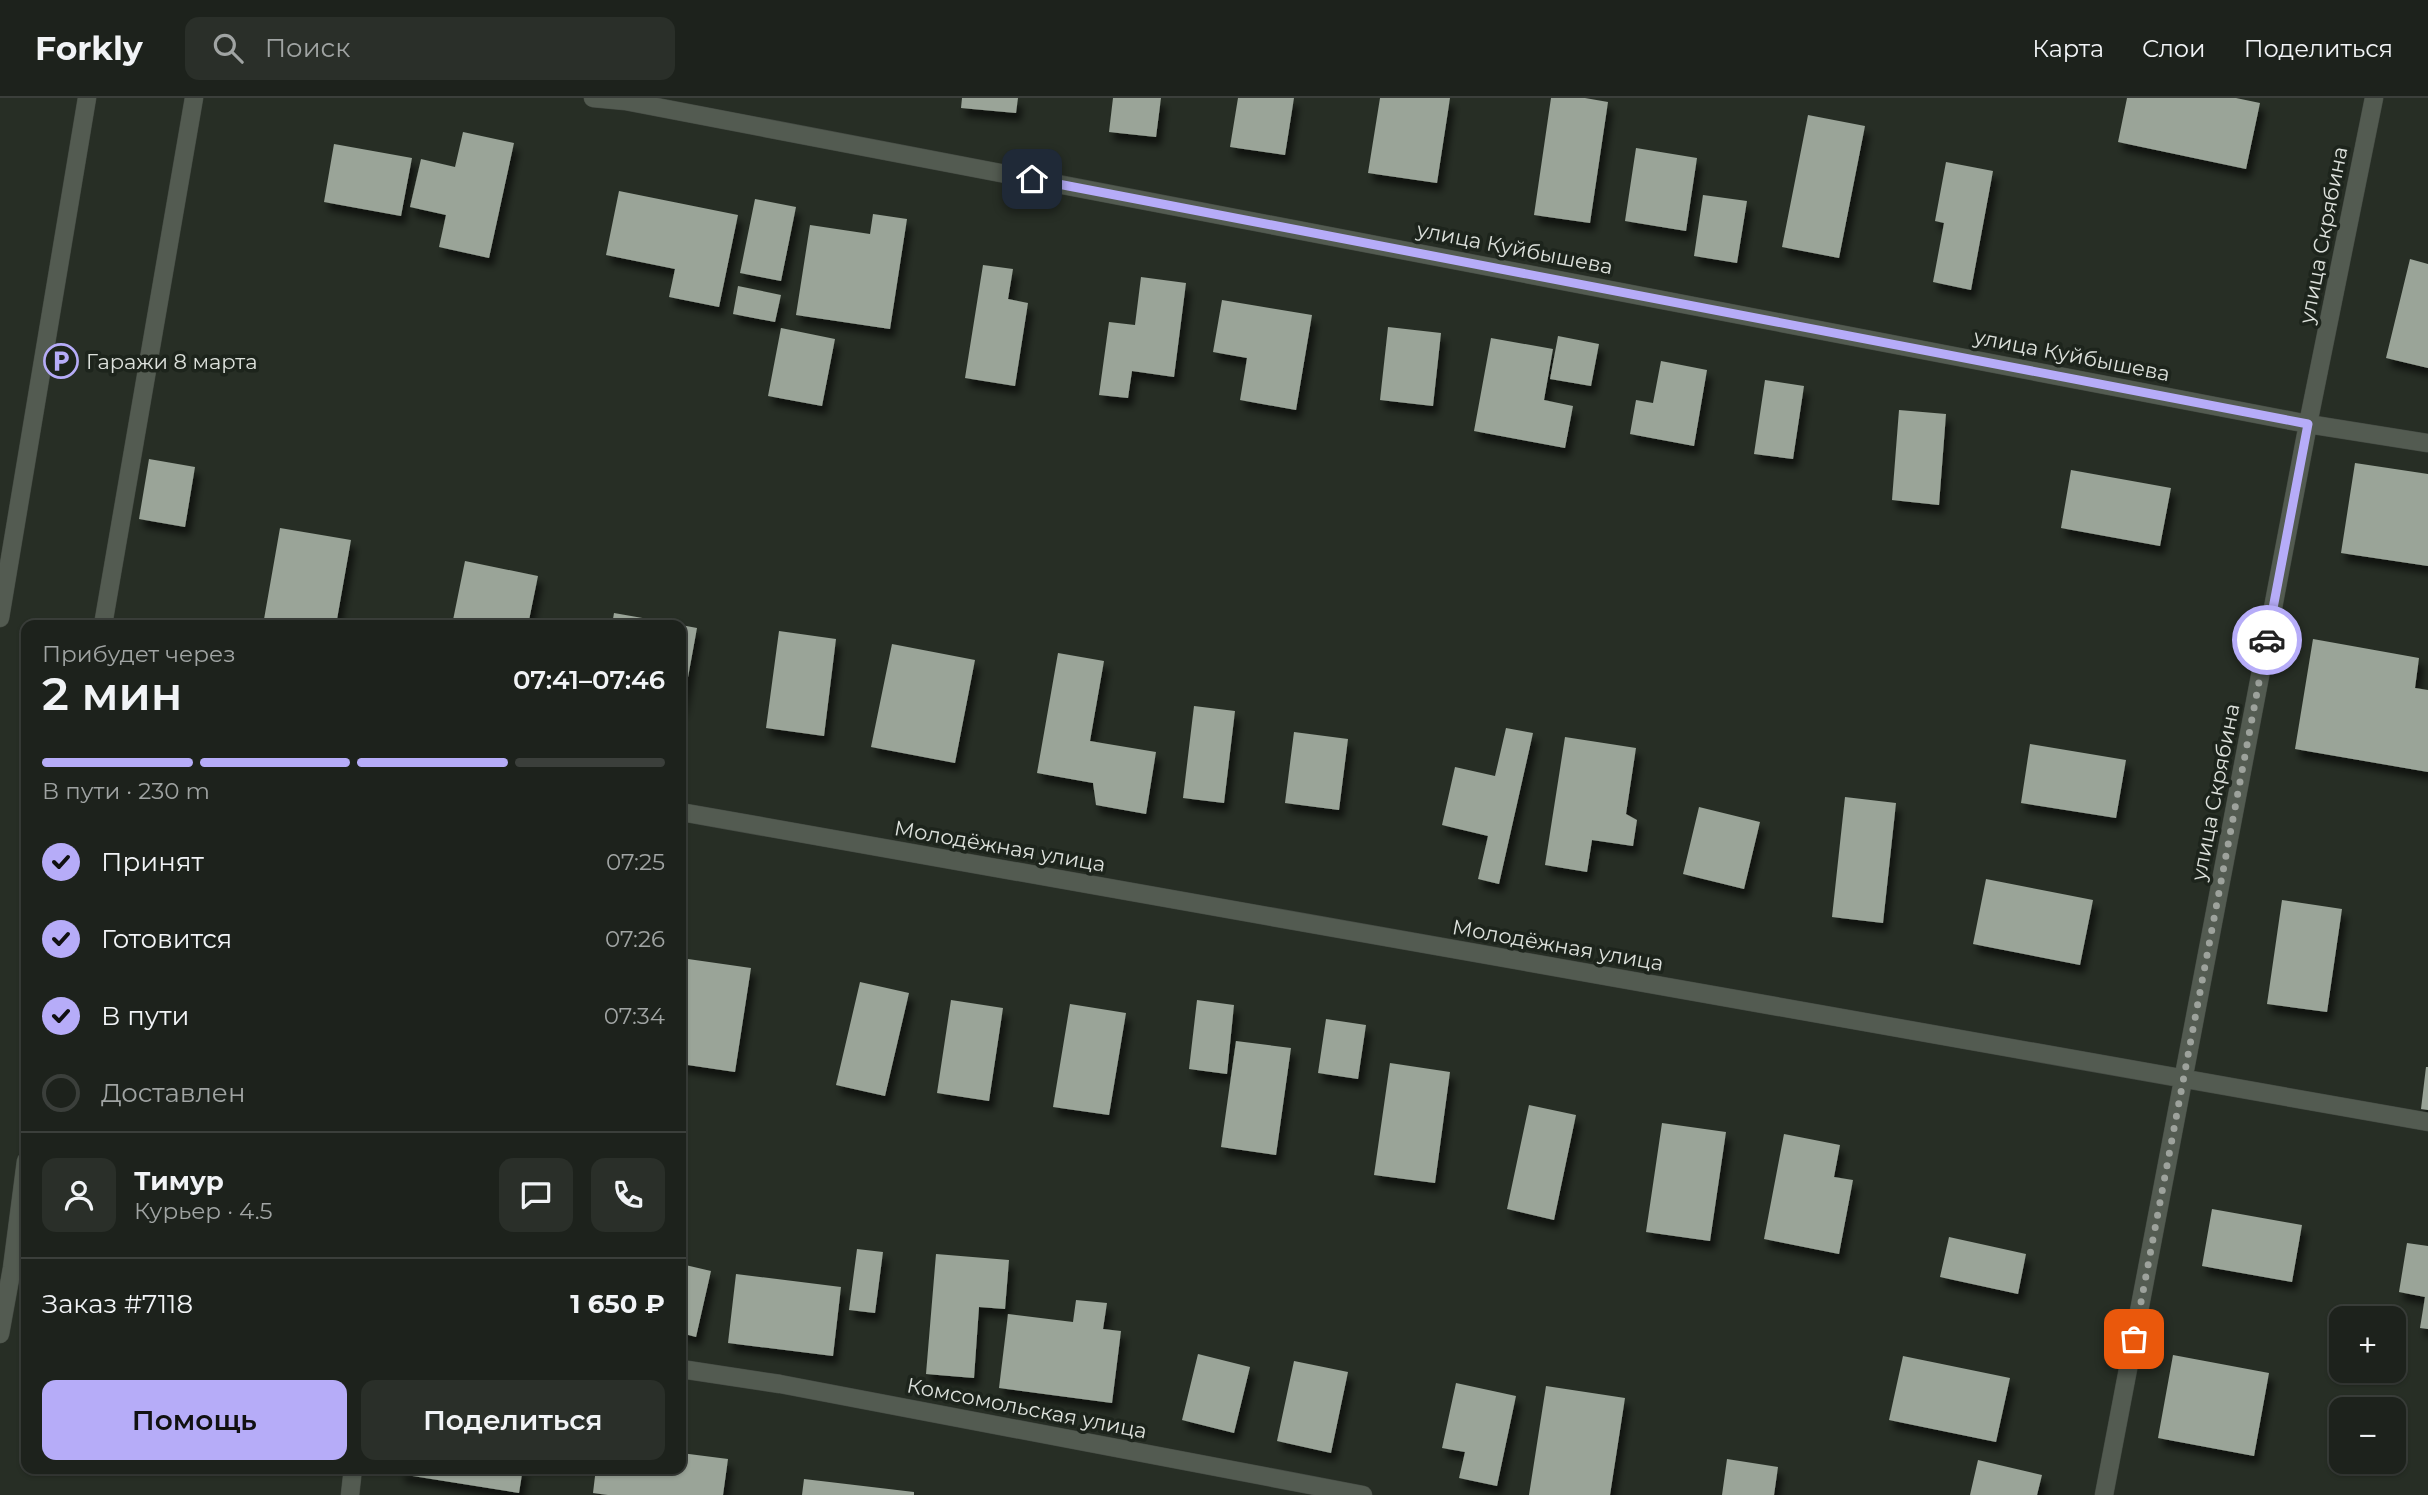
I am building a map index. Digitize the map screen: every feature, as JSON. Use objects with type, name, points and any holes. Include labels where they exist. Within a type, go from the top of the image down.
[{"type":"street","points":[[0,618],[88,98]]},
{"type":"street","points":[[104,620],[194,98]]},
{"type":"street","name":"улица Куйбышева","points":[[593,98],[625,101],[2308,424],[2428,443]]},
{"type":"street","name":"улица Скрябина","points":[[2104,1495],[2308,424],[2374,98]]},
{"type":"street","name":"Молодёжная улица","points":[[686,813],[2428,1122]]},
{"type":"street","points":[[0,1334],[19,1270],[21,1239]]},
{"type":"street","name":"Комсомольская улица","points":[[686,1370],[780,1384],[1363,1495]]},
{"type":"street","points":[[350,1495],[352,1474]]},
{"type":"building","points":[[962,98],[1018,98],[1016,113],[961,108]]},
{"type":"building","points":[[1113,98],[1161,98],[1156,137],[1109,132]]},
{"type":"building","points":[[1238,98],[1294,98],[1285,155],[1230,147]]},
{"type":"building","points":[[1380,98],[1450,98],[1437,183],[1368,173]]},
{"type":"building","points":[[1551,98],[1585,98],[1608,102],[1590,223],[1534,215]]},
{"type":"building","points":[[2127,98],[2236,98],[2260,103],[2246,169],[2118,142]]},
{"type":"building","points":[[1808,115],[1865,126],[1839,258],[1782,247]]},
{"type":"building","points":[[463,132],[514,143],[489,258],[439,247],[446,215],[410,207],[421,159],[455,167]]},
{"type":"building","points":[[334,144],[412,158],[401,216],[324,202]]},
{"type":"building","points":[[1636,148],[1697,158],[1686,231],[1625,221]]},
{"type":"building","points":[[1946,162],[1993,171],[1971,290],[1933,282],[1944,223],[1935,221]]},
{"type":"building","points":[[619,191],[738,215],[719,307],[669,297],[675,269],[606,255]]},
{"type":"building","points":[[1703,195],[1747,201],[1737,263],[1694,256]]},
{"type":"building","points":[[755,199],[796,207],[781,281],[740,273]]},
{"type":"building","points":[[873,214],[907,219],[890,329],[796,315],[810,225],[870,234]]},
{"type":"building","points":[[2410,259],[2428,264],[2428,368],[2386,358]]},
{"type":"building","points":[[983,265],[1013,269],[1008,299],[1028,303],[1015,386],[965,378]]},
{"type":"building","points":[[1141,277],[1186,283],[1174,377],[1132,371],[1128,398],[1099,395],[1109,322],[1135,325]]},
{"type":"building","points":[[738,286],[781,295],[775,322],[733,314]]},
{"type":"building","points":[[1222,300],[1312,315],[1296,410],[1240,400],[1247,358],[1213,352]]},
{"type":"building","points":[[1388,327],[1441,333],[1433,406],[1380,400]]},
{"type":"building","points":[[781,328],[835,339],[822,406],[768,396]]},
{"type":"building","points":[[1558,336],[1599,344],[1591,386],[1550,379]]},
{"type":"building","points":[[1491,338],[1553,349],[1544,400],[1573,406],[1565,448],[1474,431]]},
{"type":"building","points":[[1661,361],[1707,370],[1694,446],[1630,434],[1636,400],[1653,403]]},
{"type":"building","points":[[1765,380],[1804,386],[1793,459],[1754,454]]},
{"type":"building","points":[[1899,410],[1946,414],[1939,505],[1892,500]]},
{"type":"building","points":[[149,459],[195,467],[185,527],[139,519]]},
{"type":"building","points":[[2355,463],[2428,474],[2428,566],[2341,553]]},
{"type":"building","points":[[2071,470],[2171,488],[2160,546],[2061,528]]},
{"type":"building","points":[[280,528],[351,540],[337,620],[264,620]]},
{"type":"building","points":[[465,561],[538,576],[529,620],[453,620]]},
{"type":"building","points":[[614,613],[654,620],[613,620]]},
{"type":"building","points":[[686,626],[697,628],[686,688]]},
{"type":"building","points":[[779,631],[836,639],[824,736],[766,728]]},
{"type":"building","points":[[2313,639],[2419,658],[2415,688],[2428,690],[2428,772],[2295,749]]},
{"type":"building","points":[[892,644],[975,660],[955,763],[871,747]]},
{"type":"building","points":[[1058,653],[1104,661],[1090,741],[1156,752],[1146,814],[1096,805],[1093,783],[1037,773]]},
{"type":"building","points":[[1194,706],[1235,711],[1224,803],[1183,798]]},
{"type":"building","points":[[1506,728],[1533,733],[1499,884],[1478,879],[1488,836],[1442,825],[1455,767],[1495,776]]},
{"type":"building","points":[[1294,732],[1348,739],[1339,810],[1285,803]]},
{"type":"building","points":[[1565,737],[1636,748],[1626,814],[1637,820],[1633,846],[1592,840],[1587,872],[1545,865]]},
{"type":"building","points":[[2030,744],[2126,760],[2116,818],[2021,803]]},
{"type":"building","points":[[1845,797],[1896,803],[1883,923],[1832,917]]},
{"type":"building","points":[[1699,807],[1760,822],[1744,889],[1683,874]]},
{"type":"building","points":[[1986,879],[2093,900],[2080,965],[1973,944]]},
{"type":"building","points":[[2282,900],[2342,909],[2327,1012],[2267,1004]]},
{"type":"building","points":[[686,959],[751,968],[735,1072],[686,1065]]},
{"type":"building","points":[[860,982],[909,993],[885,1096],[836,1085]]},
{"type":"building","points":[[951,1000],[1003,1008],[989,1101],[937,1093]]},
{"type":"building","points":[[1197,1000],[1234,1005],[1227,1074],[1189,1069]]},
{"type":"building","points":[[1070,1004],[1126,1013],[1109,1115],[1053,1107]]},
{"type":"building","points":[[1326,1019],[1366,1025],[1358,1079],[1318,1073]]},
{"type":"building","points":[[1236,1041],[1291,1048],[1276,1155],[1221,1147]]},
{"type":"building","points":[[1390,1063],[1450,1072],[1435,1183],[1374,1175]]},
{"type":"building","points":[[2428,1067],[2428,1110],[2421,1109]]},
{"type":"building","points":[[1529,1105],[1576,1115],[1554,1220],[1507,1209]]},
{"type":"building","points":[[1662,1123],[1726,1132],[1710,1241],[1646,1232]]},
{"type":"building","points":[[1784,1134],[1840,1145],[1834,1177],[1853,1180],[1839,1254],[1764,1239]]},
{"type":"building","points":[[2212,1209],[2302,1225],[2292,1282],[2202,1266]]},
{"type":"building","points":[[1949,1237],[2026,1254],[2018,1294],[1940,1277]]},
{"type":"building","points":[[2407,1243],[2428,1246],[2428,1329],[2420,1328],[2425,1297],[2399,1292]]},
{"type":"building","points":[[857,1249],[883,1252],[875,1313],[849,1310]]},
{"type":"building","points":[[936,1254],[1009,1260],[1005,1309],[979,1307],[974,1378],[926,1374]]},
{"type":"building","points":[[686,1265],[711,1271],[696,1337],[686,1334]]},
{"type":"building","points":[[736,1274],[841,1287],[833,1356],[728,1343]]},
{"type":"building","points":[[1076,1300],[1107,1303],[1103,1329],[1121,1331],[1112,1403],[999,1388],[1008,1314],[1073,1322]]},
{"type":"building","points":[[1198,1354],[1250,1367],[1234,1433],[1182,1420]]},
{"type":"building","points":[[2173,1355],[2269,1373],[2254,1456],[2158,1438]]},
{"type":"building","points":[[1903,1356],[2010,1378],[1996,1442],[1889,1420]]},
{"type":"building","points":[[1294,1361],[1348,1372],[1331,1453],[1277,1441]]},
{"type":"building","points":[[1456,1383],[1516,1396],[1497,1486],[1459,1478],[1465,1452],[1442,1448]]},
{"type":"building","points":[[1546,1386],[1625,1398],[1610,1495],[1529,1495]]},
{"type":"building","points":[[686,1454],[728,1459],[723,1495],[593,1493],[595,1474],[686,1474]]},
{"type":"building","points":[[1727,1459],[1778,1467],[1774,1495],[1722,1495]]},
{"type":"building","points":[[1978,1460],[2042,1475],[2037,1495],[1970,1495]]},
{"type":"building","points":[[400,1474],[522,1474],[519,1493]]},
{"type":"building","points":[[804,1479],[914,1492],[914,1495],[802,1495]]},
{"type":"way so far","points":[[2134,1339],[2267,640]]},
{"type":"place","name":"Гаражи 8 марта","points":[[61,361]]},
{"type":"route","points":[[1032,179],[2308,424],[2267,640]]}]
